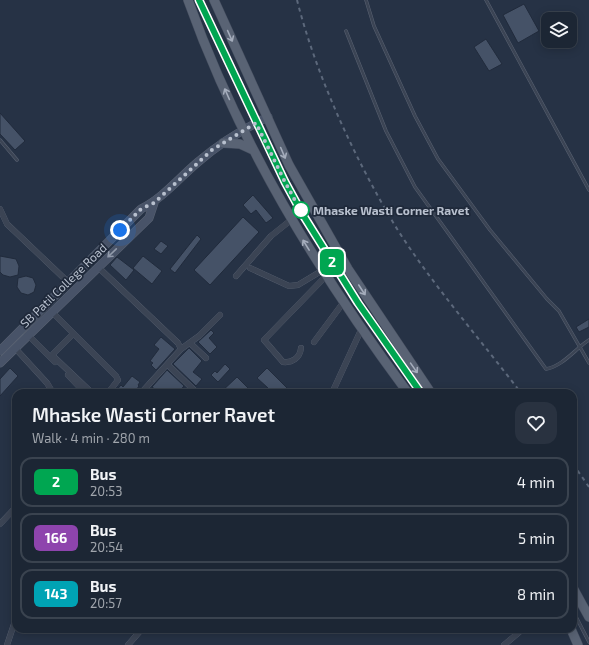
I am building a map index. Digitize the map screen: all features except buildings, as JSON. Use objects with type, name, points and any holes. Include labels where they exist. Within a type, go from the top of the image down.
[{"type":"main road","points":[[188,0],[202,38],[243,130],[291,220],[361,330],[405,389]]},
{"type":"main road","points":[[214,0],[289,166],[348,269],[425,389]]},
{"type":"main road","points":[[223,142],[240,144],[253,150]]},
{"type":"main road","points":[[577,595],[589,617]]},
{"type":"main road","points":[[573,633],[578,645]]},
{"type":"street","points":[[154,203],[197,163],[223,142],[268,117]]},
{"type":"street","name":"SB Patil College Road","points":[[0,363],[149,218],[154,203]]},
{"type":"street","name":"SB Patil College Road","points":[[0,351],[141,209],[154,203]]},
{"type":"street","points":[[0,209],[2,216],[11,228],[68,282]]},
{"type":"street","points":[[236,276],[271,236],[291,220]]},
{"type":"street","points":[[98,267],[178,343],[181,349]]},
{"type":"street","points":[[250,268],[289,286],[298,285],[324,273]]},
{"type":"street","points":[[301,348],[301,353],[297,358],[283,362],[264,340],[324,273]]},
{"type":"street","points":[[314,342],[343,303]]},
{"type":"street","points":[[52,312],[116,376],[117,383],[112,389]]},
{"type":"street","points":[[145,389],[181,349],[190,343],[220,315]]},
{"type":"street","points":[[334,389],[361,330]]},
{"type":"street","points":[[73,334],[55,350],[53,354],[54,357],[88,389]]},
{"type":"street","points":[[28,335],[81,389]]},
{"type":"street","points":[[190,343],[206,358]]},
{"type":"street","points":[[15,348],[47,383],[51,389]]},
{"type":"street","points":[[168,365],[193,389]]},
{"type":"street","points":[[0,524],[12,511]]},
{"type":"street","points":[[7,645],[12,630]]},
{"type":"street","points":[[128,645],[138,633]]},
{"type":"street","points":[[504,645],[518,633]]},
{"type":"lane","points":[[199,0],[285,182],[333,264],[358,303],[424,389]]},
{"type":"lane","points":[[366,0],[374,26],[415,116],[438,159],[490,230],[542,294],[559,311],[589,363]]},
{"type":"lane","points":[[486,0],[589,190]]},
{"type":"lane","points":[[346,31],[386,131],[415,188],[546,368],[555,367],[589,340]]},
{"type":"lane","points":[[0,140],[17,160]]},
{"type":"lane","points":[[577,619],[589,642]]},
{"type":"railway","points":[[297,0],[325,86],[351,143],[379,198],[408,246],[423,267],[518,389]]},
{"type":"railway","points":[[577,470],[589,487]]},
{"type":"bus line","name":"2","points":[[199,0],[285,182],[303,215],[358,303],[418,389]]},
{"type":"place","name":"Mhaske Wasti Corner Ravet","points":[[301,210]]},
{"type":"route","points":[[120,230],[141,209],[154,203],[212,150],[256,123],[303,215],[301,210]]}]
